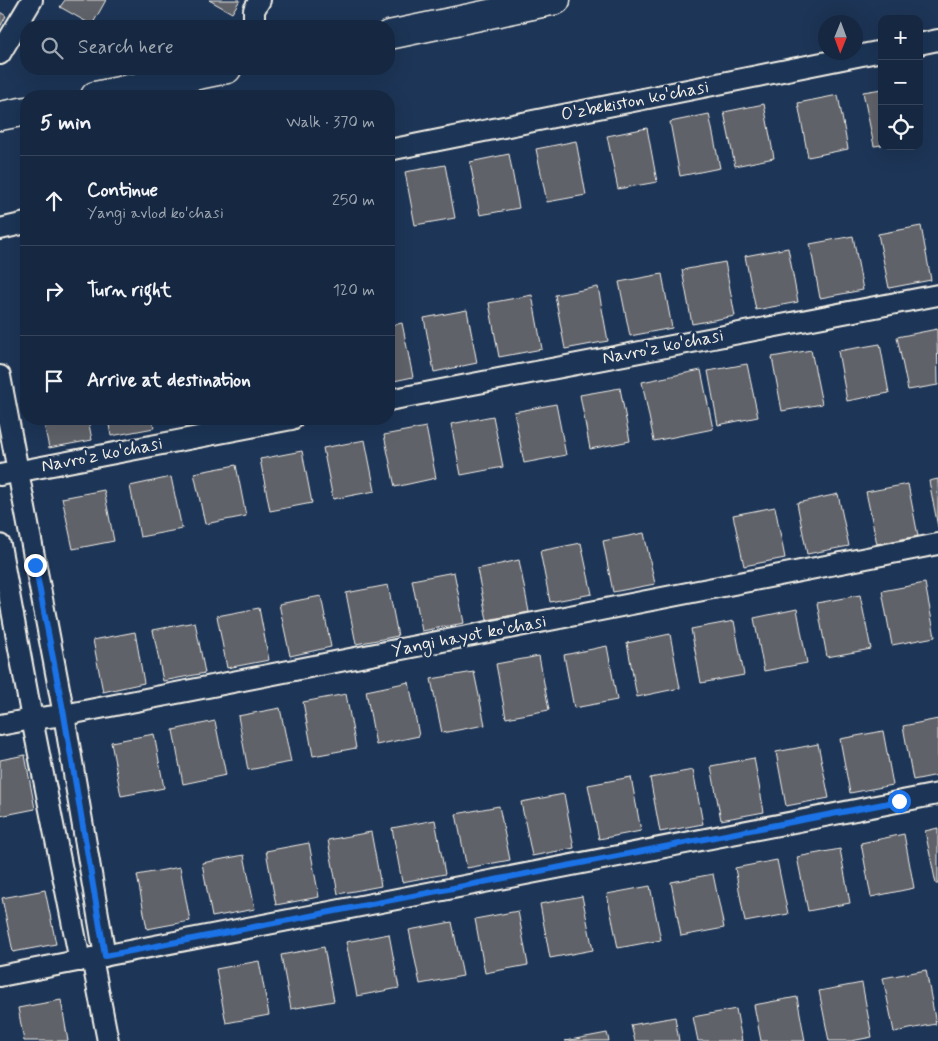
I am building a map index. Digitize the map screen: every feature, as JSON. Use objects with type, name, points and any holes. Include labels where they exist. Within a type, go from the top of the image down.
[{"type":"main road","points":[[395,33],[502,6],[556,0]]},
{"type":"main road","points":[[124,90],[198,75]]},
{"type":"main road","points":[[0,116],[20,111]]},
{"type":"street","points":[[20,20],[32,0]]},
{"type":"street","points":[[254,20],[254,10],[260,0]]},
{"type":"street","points":[[0,54],[20,20]]},
{"type":"street","points":[[923,43],[938,40]]},
{"type":"street","name":"O'zbekiston ko'chasi","points":[[395,149],[878,53]]},
{"type":"street","points":[[0,229],[20,224]]},
{"type":"street","name":"Navro'z ko'chasi","points":[[395,399],[938,295]]},
{"type":"street","points":[[0,376],[9,473],[64,715],[92,958]]},
{"type":"street","name":"Navro'z ko'chasi","points":[[9,473],[261,425]]},
{"type":"street","name":"Yangi hayot ko'chasi","points":[[0,726],[938,544]]},
{"type":"street","points":[[0,545],[32,719],[92,958],[108,1041]]},
{"type":"street","points":[[0,976],[938,794]]},
{"type":"building","points":[[65,0],[106,0],[95,20],[83,20],[60,7]]},
{"type":"building","points":[[209,0],[240,0],[232,13]]},
{"type":"building","points":[[0,12],[6,16],[0,27]]},
{"type":"building","points":[[878,90],[878,146],[874,146],[863,92]]},
{"type":"building","points":[[838,95],[848,149],[808,157],[798,103]]},
{"type":"building","points":[[764,104],[774,158],[735,166],[724,112]]},
{"type":"building","points":[[709,114],[720,168],[680,176],[670,122]]},
{"type":"building","points":[[647,128],[657,182],[618,189],[607,136]]},
{"type":"building","points":[[576,141],[586,195],[547,202],[536,149]]},
{"type":"building","points":[[509,154],[519,208],[480,215],[470,162]]},
{"type":"building","points":[[445,165],[455,218],[415,225],[405,172]]},
{"type":"building","points":[[921,226],[931,280],[889,288],[878,234]]},
{"type":"building","points":[[853,236],[863,290],[820,298],[810,244]]},
{"type":"building","points":[[788,248],[798,302],[756,310],[745,256]]},
{"type":"building","points":[[725,262],[735,316],[692,324],[682,270]]},
{"type":"building","points":[[662,274],[672,328],[630,336],[619,282]]},
{"type":"building","points":[[598,287],[608,341],[565,349],[555,295]]},
{"type":"building","points":[[532,295],[542,349],[499,357],[489,303]]},
{"type":"building","points":[[467,310],[477,363],[434,372],[424,318]]},
{"type":"building","points":[[402,323],[413,377],[395,381],[395,325]]},
{"type":"building","points":[[937,329],[938,385],[908,390],[897,337]]},
{"type":"building","points":[[880,344],[889,393],[847,401],[838,351]]},
{"type":"building","points":[[811,350],[822,404],[782,411],[772,357]]},
{"type":"building","points":[[747,364],[758,417],[718,425],[708,371]]},
{"type":"building","points":[[701,370],[713,429],[654,441],[642,382]]},
{"type":"building","points":[[620,388],[630,441],[590,449],[580,395]]},
{"type":"building","points":[[556,404],[566,455],[524,463],[514,412]]},
{"type":"building","points":[[493,416],[503,467],[461,475],[451,424]]},
{"type":"building","points":[[44,425],[89,425],[92,440],[49,448]]},
{"type":"building","points":[[109,425],[153,425],[154,428],[111,436]]},
{"type":"building","points":[[426,427],[436,478],[395,487],[384,435]]},
{"type":"building","points":[[365,440],[375,491],[333,499],[323,448]]},
{"type":"building","points":[[302,451],[312,503],[270,511],[260,459]]},
{"type":"building","points":[[236,465],[246,516],[205,524],[194,473]]},
{"type":"building","points":[[171,477],[182,529],[140,537],[130,486]]},
{"type":"building","points":[[938,479],[938,527],[929,481]]},
{"type":"building","points":[[908,484],[918,536],[877,544],[866,492]]},
{"type":"building","points":[[104,490],[114,541],[73,549],[62,498]]},
{"type":"building","points":[[838,494],[849,546],[807,554],[797,503]]},
{"type":"building","points":[[775,507],[785,558],[744,566],[733,515]]},
{"type":"building","points":[[644,533],[655,584],[613,592],[603,541]]},
{"type":"building","points":[[581,543],[592,594],[550,602],[540,551]]},
{"type":"building","points":[[519,560],[529,612],[487,620],[477,569]]},
{"type":"building","points":[[454,572],[464,623],[422,631],[412,580]]},
{"type":"building","points":[[925,583],[935,637],[892,645],[882,591]]},
{"type":"building","points":[[388,585],[398,636],[356,644],[346,593]]},
{"type":"building","points":[[860,595],[871,649],[827,657],[817,603]]},
{"type":"building","points":[[321,596],[331,647],[290,656],[279,604]]},
{"type":"building","points":[[259,608],[269,660],[227,668],[217,616]]},
{"type":"building","points":[[797,609],[807,663],[764,671],[754,618]]},
{"type":"building","points":[[734,621],[744,675],[701,683],[691,629]]},
{"type":"building","points":[[195,622],[205,673],[163,681],[153,630]]},
{"type":"building","points":[[135,632],[144,683],[103,692],[93,640]]},
{"type":"building","points":[[670,634],[680,688],[637,697],[627,643]]},
{"type":"building","points":[[607,646],[617,700],[574,708],[564,655]]},
{"type":"building","points":[[539,656],[549,710],[506,718],[496,664]]},
{"type":"building","points":[[474,672],[485,725],[442,733],[431,679]]},
{"type":"building","points":[[409,682],[419,736],[376,745],[366,691]]},
{"type":"building","points":[[346,694],[356,748],[313,756],[303,702]]},
{"type":"building","points":[[280,708],[291,762],[248,770],[238,716]]},
{"type":"building","points":[[938,719],[938,775],[913,780],[903,726]]},
{"type":"building","points":[[215,721],[226,775],[183,784],[173,730]]},
{"type":"building","points":[[883,731],[893,785],[850,793],[840,739]]},
{"type":"building","points":[[154,734],[164,788],[121,796],[111,742]]},
{"type":"building","points":[[818,744],[829,798],[786,806],[776,752]]},
{"type":"building","points":[[25,755],[35,809],[0,816],[0,760]]},
{"type":"building","points":[[754,758],[764,812],[721,820],[711,766]]},
{"type":"building","points":[[693,770],[703,824],[660,832],[650,778]]},
{"type":"building","points":[[631,777],[641,831],[599,839],[588,785]]},
{"type":"building","points":[[564,794],[574,848],[532,856],[521,802]]},
{"type":"building","points":[[499,806],[510,860],[467,868],[456,814]]},
{"type":"building","points":[[435,820],[445,874],[402,882],[392,828]]},
{"type":"building","points":[[938,828],[938,884],[936,884],[925,831]]},
{"type":"building","points":[[371,832],[381,886],[338,894],[328,840]]},
{"type":"building","points":[[904,834],[914,888],[871,897],[861,843]]},
{"type":"building","points":[[309,843],[319,897],[276,905],[266,851]]},
{"type":"building","points":[[840,849],[850,903],[808,911],[797,857]]},
{"type":"building","points":[[244,855],[255,909],[212,917],[202,863]]},
{"type":"building","points":[[777,860],[788,914],[745,922],[735,868]]},
{"type":"building","points":[[180,867],[190,921],[147,929],[137,875]]},
{"type":"building","points":[[713,874],[724,928],[681,936],[671,882]]},
{"type":"building","points":[[650,886],[661,940],[618,948],[607,894]]},
{"type":"building","points":[[45,890],[56,944],[13,952],[2,898]]},
{"type":"building","points":[[582,896],[593,950],[550,958],[540,904]]},
{"type":"building","points":[[518,911],[528,965],[485,973],[475,919]]},
{"type":"building","points":[[452,922],[463,976],[420,984],[409,930]]},
{"type":"building","points":[[389,934],[399,988],[357,996],[346,942]]},
{"type":"building","points":[[324,947],[334,1001],[291,1009],[281,955]]},
{"type":"building","points":[[259,961],[269,1015],[226,1023],[216,969]]},
{"type":"building","points":[[926,970],[936,1024],[894,1032],[883,978]]},
{"type":"building","points":[[862,983],[872,1037],[851,1041],[829,1041],[819,991]]},
{"type":"building","points":[[797,997],[805,1041],[761,1041],[754,1005]]},
{"type":"building","points":[[61,1000],[68,1041],[24,1041],[18,1008]]},
{"type":"building","points":[[736,1009],[742,1041],[698,1041],[693,1017]]},
{"type":"building","points":[[675,1017],[679,1041],[635,1041],[631,1025]]},
{"type":"building","points":[[607,1033],[609,1041],[565,1041]]},
{"type":"route","points":[[35,565],[64,715],[105,956],[899,801]]}]
